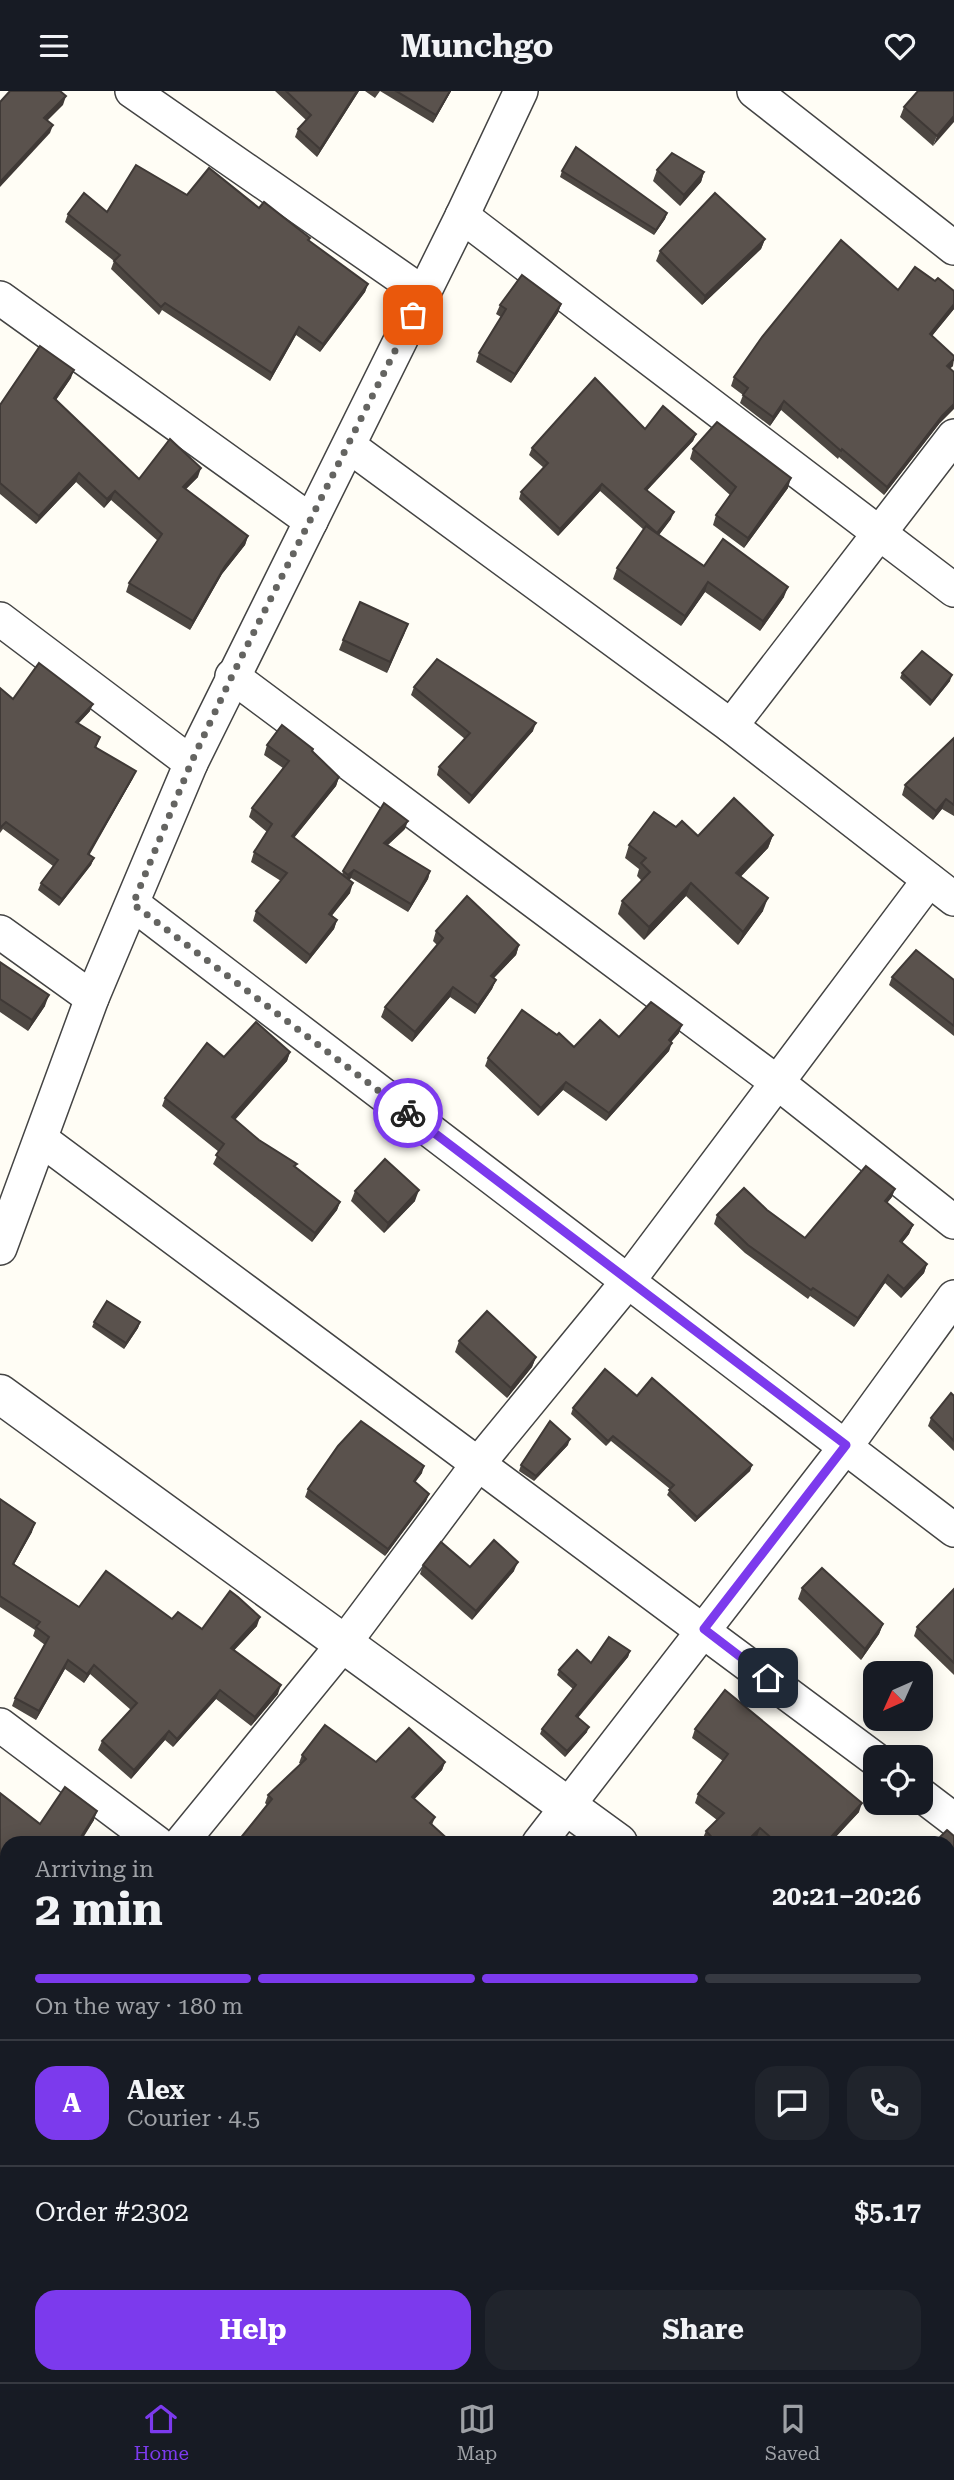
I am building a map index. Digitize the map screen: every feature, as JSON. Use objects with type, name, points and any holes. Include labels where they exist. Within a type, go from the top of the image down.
[{"type":"street","points":[[132,91],[423,293]]},
{"type":"street","points":[[3,1232],[42,1140],[92,998],[191,763],[462,216],[521,91]]},
{"type":"street","points":[[754,91],[954,248]]},
{"type":"street","points":[[462,216],[954,590]]},
{"type":"street","points":[[0,298],[311,521]]},
{"type":"street","points":[[732,726],[954,436]]},
{"type":"street","points":[[187,1836],[345,1642],[478,1464],[629,1280],[778,1083],[941,890],[732,726],[349,446]]},
{"type":"street","points":[[0,619],[191,763]]},
{"type":"street","points":[[232,676],[778,1083],[954,1222]]},
{"type":"street","points":[[133,904],[846,1445],[954,1530]]},
{"type":"street","points":[[0,932],[92,998]]},
{"type":"street","points":[[42,1140],[704,1629],[863,1750]]},
{"type":"street","points":[[545,1836],[846,1445],[954,1297]]},
{"type":"street","points":[[0,1394],[609,1836]]},
{"type":"street","points":[[0,1725],[149,1836]]},
{"type":"street","points":[[933,1804],[954,1820]]},
{"type":"building","points":[[10,91],[60,91],[66,96],[44,118],[53,125],[0,182],[0,102]]},
{"type":"building","points":[[286,91],[357,91],[320,149],[298,129],[311,115]]},
{"type":"building","points":[[396,91],[450,91],[436,115]]},
{"type":"building","points":[[918,91],[954,91],[954,116],[937,136],[904,107]]},
{"type":"building","points":[[576,147],[667,213],[656,230],[562,171]]},
{"type":"building","points":[[672,153],[704,172],[684,195],[657,170]]},
{"type":"building","points":[[136,165],[187,195],[209,168],[259,208],[264,202],[310,238],[308,240],[368,284],[323,344],[299,327],[272,373],[165,303],[161,307],[114,261],[120,255],[68,214],[84,193],[107,212]]},
{"type":"building","points":[[715,193],[765,239],[705,296],[660,251]]},
{"type":"building","points":[[841,240],[898,290],[915,267],[935,281],[938,278],[954,291],[954,304],[930,334],[954,356],[947,366],[954,372],[954,404],[887,487],[784,401],[773,417],[743,395],[748,388],[734,377],[762,337]]},
{"type":"building","points":[[522,275],[561,304],[515,374],[479,353],[506,309],[500,305]]},
{"type":"building","points":[[40,346],[74,370],[54,398],[139,479],[170,439],[201,468],[183,487],[248,536],[225,566],[193,621],[129,583],[162,534],[115,491],[107,499],[79,473],[39,516],[0,483],[0,405]]},
{"type":"building","points":[[595,378],[645,429],[663,406],[696,434],[645,489],[674,512],[657,533],[602,484],[560,529],[521,492],[548,463],[532,448]]},
{"type":"building","points":[[717,422],[791,478],[748,538],[716,515],[736,487],[693,449]]},
{"type":"building","points":[[646,526],[704,566],[723,539],[788,587],[763,621],[708,582],[685,616],[617,568]]},
{"type":"building","points":[[360,602],[408,624],[390,662],[343,640]]},
{"type":"building","points":[[922,651],[952,675],[932,701],[902,673]]},
{"type":"building","points":[[437,659],[536,723],[472,796],[439,767],[470,733],[414,687]]},
{"type":"building","points":[[39,663],[93,704],[76,722],[100,737],[95,747],[136,771],[88,854],[94,858],[62,899],[41,883],[58,860],[6,822],[0,828],[0,688],[13,699]]},
{"type":"building","points":[[282,725],[313,749],[339,777],[292,836],[353,883],[329,914],[337,920],[310,955],[256,911],[287,873],[254,852],[272,824],[252,808],[289,761],[267,745]]},
{"type":"building","points":[[954,738],[954,805],[946,799],[936,811],[905,785]]},
{"type":"building","points":[[734,798],[773,835],[736,873],[768,898],[743,932],[691,883],[649,927],[622,901],[650,872],[641,863],[646,858],[629,845],[654,812],[676,827],[682,821],[698,836]]},
{"type":"building","points":[[384,803],[408,821],[384,843],[430,871],[411,904],[354,870],[348,875],[343,871]]},
{"type":"building","points":[[467,896],[519,945],[491,976],[496,980],[478,1005],[453,987],[415,1032],[385,1007],[443,938],[436,931]]},
{"type":"building","points":[[916,950],[954,980],[954,1026],[892,977]]},
{"type":"building","points":[[0,962],[49,995],[32,1020],[0,999]]},
{"type":"building","points":[[651,1002],[682,1025],[669,1040],[672,1043],[609,1113],[566,1082],[541,1108],[488,1058],[522,1010],[557,1035],[559,1033],[574,1047],[600,1020],[619,1037]]},
{"type":"building","points":[[256,1022],[290,1052],[232,1117],[259,1140],[297,1164],[294,1166],[340,1202],[315,1233],[216,1155],[224,1144],[165,1098],[207,1043],[224,1057]]},
{"type":"building","points":[[385,1159],[419,1190],[388,1223],[355,1191]]},
{"type":"building","points":[[866,1166],[895,1189],[885,1201],[913,1225],[900,1241],[927,1264],[904,1289],[888,1275],[858,1318],[813,1288],[811,1290],[748,1245],[717,1215],[744,1188],[767,1210],[805,1238]]},
{"type":"building","points":[[107,1301],[140,1322],[126,1343],[94,1322]]},
{"type":"building","points":[[487,1311],[536,1357],[511,1388],[459,1341]]},
{"type":"building","points":[[605,1369],[637,1396],[652,1378],[752,1465],[697,1517],[669,1490],[674,1485],[613,1436],[608,1441],[573,1408]]},
{"type":"building","points":[[951,1393],[954,1396],[954,1441],[931,1418]]},
{"type":"building","points":[[361,1421],[424,1466],[414,1481],[429,1494],[388,1549],[308,1489],[338,1446]]},
{"type":"building","points":[[550,1421],[570,1439],[536,1476],[521,1465]]},
{"type":"building","points":[[0,1499],[35,1523],[13,1564],[79,1607],[106,1571],[172,1619],[178,1612],[202,1629],[230,1591],[260,1617],[231,1648],[281,1685],[255,1717],[220,1690],[177,1739],[169,1731],[134,1770],[102,1741],[137,1703],[94,1665],[87,1674],[68,1660],[39,1711],[15,1698],[49,1637],[36,1627],[40,1622],[0,1596]]},
{"type":"building","points":[[494,1540],[518,1562],[476,1611],[423,1565],[441,1542],[470,1567]]},
{"type":"building","points":[[822,1568],[883,1624],[865,1649],[802,1588]]},
{"type":"building","points":[[954,1589],[954,1663],[917,1627]]},
{"type":"building","points":[[609,1637],[630,1651],[576,1716],[589,1727],[567,1751],[542,1729],[576,1685],[559,1670],[577,1650],[591,1663]]},
{"type":"building","points":[[725,1690],[862,1803],[832,1836],[769,1836],[760,1828],[752,1836],[711,1836],[706,1831],[724,1813],[698,1794],[728,1754],[695,1729]]},
{"type":"building","points":[[325,1725],[376,1762],[409,1728],[445,1762],[412,1797],[435,1817],[430,1823],[444,1836],[242,1836],[272,1799],[268,1795],[306,1759],[302,1755]]},
{"type":"building","points":[[65,1787],[97,1811],[82,1836],[0,1836],[0,1793],[40,1824]]},
{"type":"building","points":[[947,1830],[954,1836],[941,1836]]},
{"type":"way so far","points":[[408,1113],[133,904],[191,763],[232,676],[413,315]]},
{"type":"route","points":[[408,1113],[846,1445],[704,1629],[768,1678]]}]
